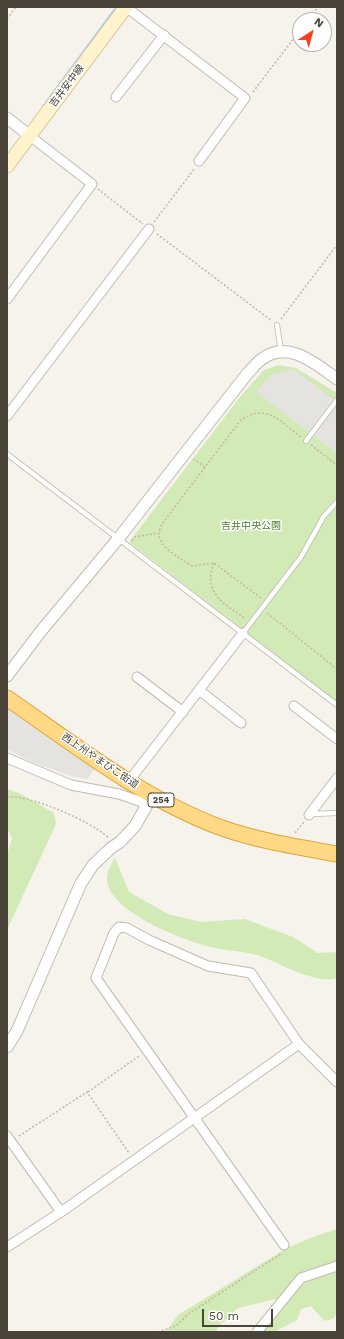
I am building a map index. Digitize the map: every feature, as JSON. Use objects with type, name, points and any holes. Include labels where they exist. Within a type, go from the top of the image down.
[{"type":"highway","name":"西上州やまびこ街道","points":[[7,698],[129,781],[147,799],[221,828],[258,839],[337,854]]},
{"type":"main road","name":"吉井安中線","points":[[7,166],[126,7]]},
{"type":"street","points":[[126,7],[246,98],[199,161]]},
{"type":"street","points":[[116,97],[164,35]]},
{"type":"street","points":[[7,118],[92,184],[7,299]]},
{"type":"street","points":[[7,416],[149,229]]},
{"type":"street","points":[[7,676],[41,631],[123,542],[247,374],[262,358],[291,352],[307,357],[337,379]]},
{"type":"street","points":[[129,781],[243,633]]},
{"type":"street","points":[[137,677],[183,712]]},
{"type":"street","points":[[199,690],[241,723]]},
{"type":"street","points":[[294,706],[337,739]]},
{"type":"street","points":[[7,758],[71,785],[147,799],[135,826],[93,865],[81,883],[17,1031],[7,1047]]},
{"type":"street","points":[[309,814],[337,778]]},
{"type":"street","points":[[284,1246],[96,978],[114,933],[119,927],[127,928],[149,940],[208,966],[251,973],[299,1044],[337,1082]]},
{"type":"street","points":[[7,1247],[135,1161],[299,1044]]},
{"type":"street","points":[[9,1139],[61,1212]]},
{"type":"street","points":[[257,1332],[301,1278],[337,1266]]},
{"type":"lane","points":[[277,325],[281,353]]},
{"type":"lane","points":[[306,441],[337,400]]},
{"type":"lane","points":[[7,454],[337,705]]},
{"type":"lane","points":[[243,633],[301,557],[324,516],[337,502]]},
{"type":"lane","points":[[309,814],[337,813]]},
{"type":"path","points":[[7,19],[16,7]]},
{"type":"path","points":[[246,98],[251,96],[292,41]]},
{"type":"path","points":[[149,229],[199,161]]},
{"type":"path","points":[[92,184],[149,229],[277,325],[337,245]]},
{"type":"path","points":[[266,602],[214,564],[192,566],[168,549],[161,541],[158,533],[162,524],[240,421],[249,414],[259,412],[271,415],[337,465]]},
{"type":"path","points":[[191,458],[205,467]]},
{"type":"path","points":[[123,542],[135,537],[158,533]]},
{"type":"path","points":[[214,564],[210,577],[210,582],[214,590],[228,608],[251,622]]},
{"type":"path","points":[[261,609],[337,669]]},
{"type":"path","points":[[7,797],[18,796],[39,801],[102,832],[116,845]]},
{"type":"path","points":[[287,845],[309,814]]},
{"type":"path","points":[[9,1139],[87,1092],[147,1051]]},
{"type":"path","points":[[87,1092],[135,1161]]},
{"type":"path","points":[[158,1332],[176,1326],[187,1315],[281,1255],[284,1246]]},
{"type":"green space","name":"吉井中央公園","points":[[279,365],[296,368],[337,393],[337,702],[129,542],[240,397],[264,370]]},
{"type":"green space","points":[[7,789],[19,793],[54,813],[56,824],[7,930],[7,854],[12,839],[7,828]]},
{"type":"green space","points":[[115,858],[129,892],[168,914],[201,922],[245,919],[293,937],[318,953],[337,952],[337,978],[328,979],[308,976],[257,955],[206,946],[180,937],[148,922],[120,903],[111,892],[107,875]]},
{"type":"green space","points":[[337,1229],[337,1313],[333,1319],[324,1321],[311,1306],[301,1309],[297,1320],[274,1332],[262,1332],[282,1308],[275,1299],[238,1308],[218,1327],[216,1332],[166,1332],[178,1315],[287,1248]]},
{"type":"shaded area","points":[[293,369],[337,402],[337,453],[256,392],[272,374]]},
{"type":"shaded area","points":[[7,704],[96,766],[88,779],[74,777],[37,764],[7,750]]},
{"type":"waterway","points":[[44,106],[117,7]]}]
